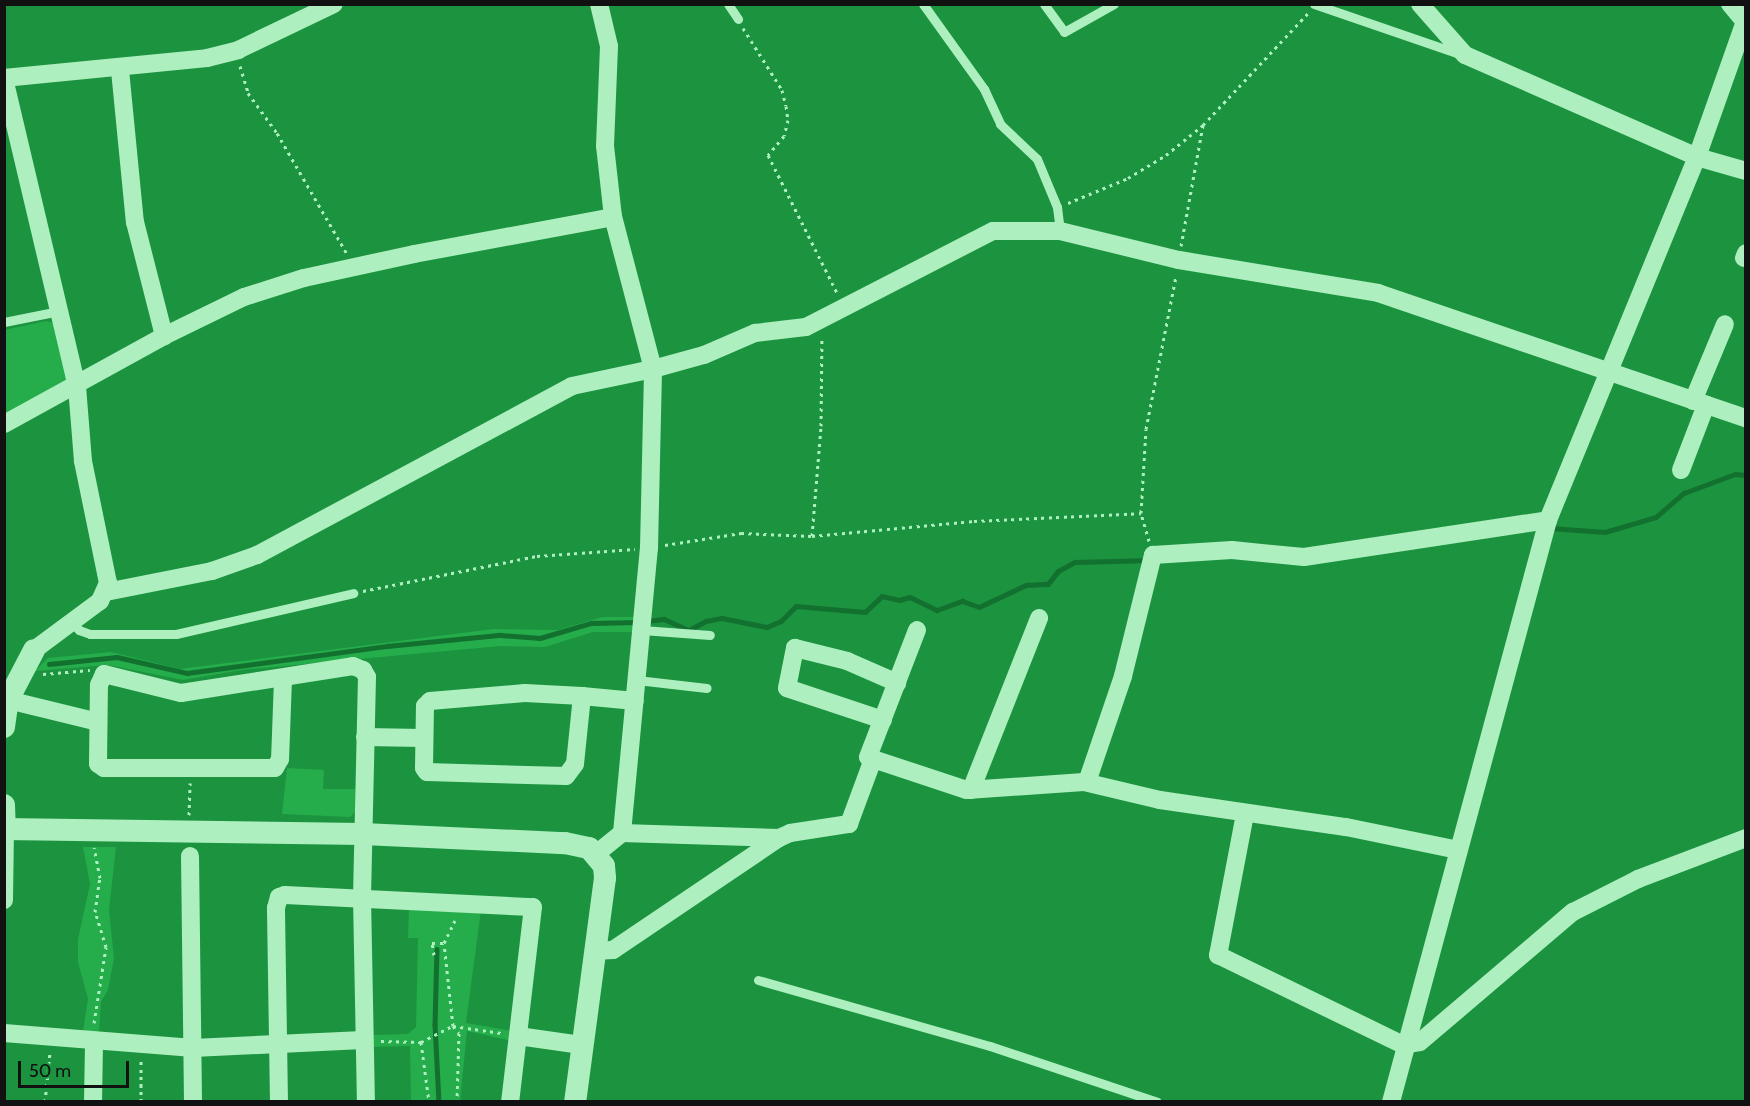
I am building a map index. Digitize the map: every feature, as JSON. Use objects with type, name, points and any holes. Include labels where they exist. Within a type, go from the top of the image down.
[{"type":"street","points":[[106,592],[106,570],[83,461],[77,387],[4,78],[120,70],[207,58],[238,50],[334,4]]},
{"type":"street","points":[[599,4],[609,46],[605,146],[613,217],[653,369],[649,548],[622,833]]},
{"type":"street","points":[[1419,4],[1465,55],[1697,157],[1746,171]]},
{"type":"street","points":[[1391,1101],[1404,1045],[1548,520],[1607,371],[1697,157],[1745,21],[1730,4]]},
{"type":"street","points":[[120,70],[135,222],[164,336]]},
{"type":"street","points":[[4,424],[77,387],[164,336],[244,297],[354,267],[613,217]]},
{"type":"street","points":[[4,727],[6,700],[34,650],[106,592],[212,571],[257,555],[572,386],[653,369],[704,355],[755,333],[806,327],[993,231],[1060,231],[1179,260],[1378,293],[1746,418]]},
{"type":"street","points":[[1681,470],[1725,324]]},
{"type":"street","points":[[1087,782],[1123,676],[1153,555],[1232,550],[1304,557],[1548,520]]},
{"type":"street","points":[[971,790],[1039,618]]},
{"type":"street","points":[[917,630],[868,757],[971,790],[1087,782],[1245,814],[1347,827],[1458,850]]},
{"type":"street","points":[[883,720],[787,688],[795,648],[847,662],[897,682]]},
{"type":"street","points":[[283,679],[280,759],[275,768],[104,768],[98,764],[99,685],[104,674],[174,693],[283,679],[353,666],[363,670],[367,676],[362,897],[363,1040],[366,1101]]},
{"type":"street","points":[[582,696],[575,764],[566,776],[427,772],[422,762],[425,706],[430,701],[525,693],[582,696],[635,701]]},
{"type":"street","points":[[6,700],[98,722]]},
{"type":"street","points":[[365,737],[423,738]]},
{"type":"street","points":[[595,951],[613,950],[789,832],[849,824],[873,759]]},
{"type":"street","points":[[4,805],[4,900]]},
{"type":"street","points":[[1245,814],[1218,955],[1404,1045],[1420,1042],[1573,912],[1638,879],[1746,838]]},
{"type":"street","points":[[5,829],[363,834],[565,843],[589,848],[596,854],[605,878],[575,1101]]},
{"type":"street","points":[[596,854],[622,833],[779,838]]},
{"type":"street","points":[[190,856],[193,1101]]},
{"type":"street","points":[[279,1101],[277,1045],[279,897],[463,900],[533,907],[510,1101]]},
{"type":"street","points":[[4,1033],[94,1043],[193,1048],[363,1040]]},
{"type":"street","points":[[518,1036],[581,1045]]},
{"type":"street","points":[[93,1101],[94,1043]]},
{"type":"lane","points":[[728,4],[738,19]]},
{"type":"lane","points":[[923,4],[984,89],[1000,124],[1037,159],[1057,207],[1060,231]]},
{"type":"lane","points":[[1044,4],[1064,32],[1114,4]]},
{"type":"lane","points":[[1315,5],[1465,55]]},
{"type":"lane","points":[[4,322],[59,311]]},
{"type":"lane","points":[[70,621],[79,630],[90,634],[176,634],[353,594]]},
{"type":"lane","points":[[642,630],[710,635]]},
{"type":"lane","points":[[637,680],[707,688]]},
{"type":"lane","points":[[758,980],[990,1046],[1157,1101]]},
{"type":"path","points":[[1057,207],[1128,178],[1203,126],[1315,5]]},
{"type":"path","points":[[738,19],[782,90],[786,106],[788,120],[784,136],[768,155],[845,308]]},
{"type":"path","points":[[238,50],[248,93],[277,133],[354,267]]},
{"type":"path","points":[[1153,555],[1141,513],[1146,429],[1203,126]]},
{"type":"path","points":[[812,536],[821,426],[822,320]]},
{"type":"path","points":[[353,594],[537,556],[649,548],[741,533],[812,536],[974,521],[1141,513]]},
{"type":"path","points":[[36,674],[94,670],[104,674]]},
{"type":"path","points":[[189,816],[190,769]]},
{"type":"path","points":[[94,842],[100,878],[95,912],[106,947],[94,1015],[94,1043]]},
{"type":"path","points":[[457,1101],[459,1033],[453,1026],[444,943],[463,900]]},
{"type":"path","points":[[434,955],[432,943],[444,943]]},
{"type":"path","points":[[363,1040],[421,1042],[453,1026],[518,1036]]},
{"type":"path","points":[[45,1101],[51,1038]]},
{"type":"path","points":[[421,1042],[429,1101]]},
{"type":"path","points":[[141,1046],[141,1101]]},
{"type":"green space","points":[[46,321],[55,323],[69,383],[4,418],[4,330]]},
{"type":"green space","points":[[602,617],[636,617],[634,632],[593,632],[545,647],[501,646],[241,670],[183,680],[108,665],[35,671],[48,658],[111,652],[180,669],[493,629],[558,630]]},
{"type":"green space","points":[[287,768],[324,770],[323,789],[355,789],[355,812],[350,817],[282,814]]},
{"type":"green space","points":[[83,847],[116,847],[109,910],[114,958],[108,990],[101,1002],[99,1032],[83,1031],[88,999],[78,962],[78,939],[90,884]]},
{"type":"green space","points":[[409,908],[481,910],[466,1023],[513,1031],[512,1041],[467,1031],[460,1102],[411,1101],[410,1046],[372,1047],[372,1035],[408,1034],[416,1027],[418,938],[408,938]]},
{"type":"waterway","points":[[1550,528],[1605,532],[1656,517],[1684,493],[1735,474],[1746,475]]},
{"type":"waterway","points":[[647,621],[664,619],[689,630],[706,621],[722,618],[767,627],[781,621],[796,606],[865,612],[882,596],[899,600],[910,597],[937,610],[962,601],[979,607],[1026,585],[1048,584],[1058,571],[1075,562],[1149,560]]},
{"type":"waterway","points":[[49,664],[117,657],[187,673],[387,646],[500,635],[540,638],[591,623],[638,622]]},
{"type":"waterway","points":[[437,949],[435,1024],[439,1102]]}]
